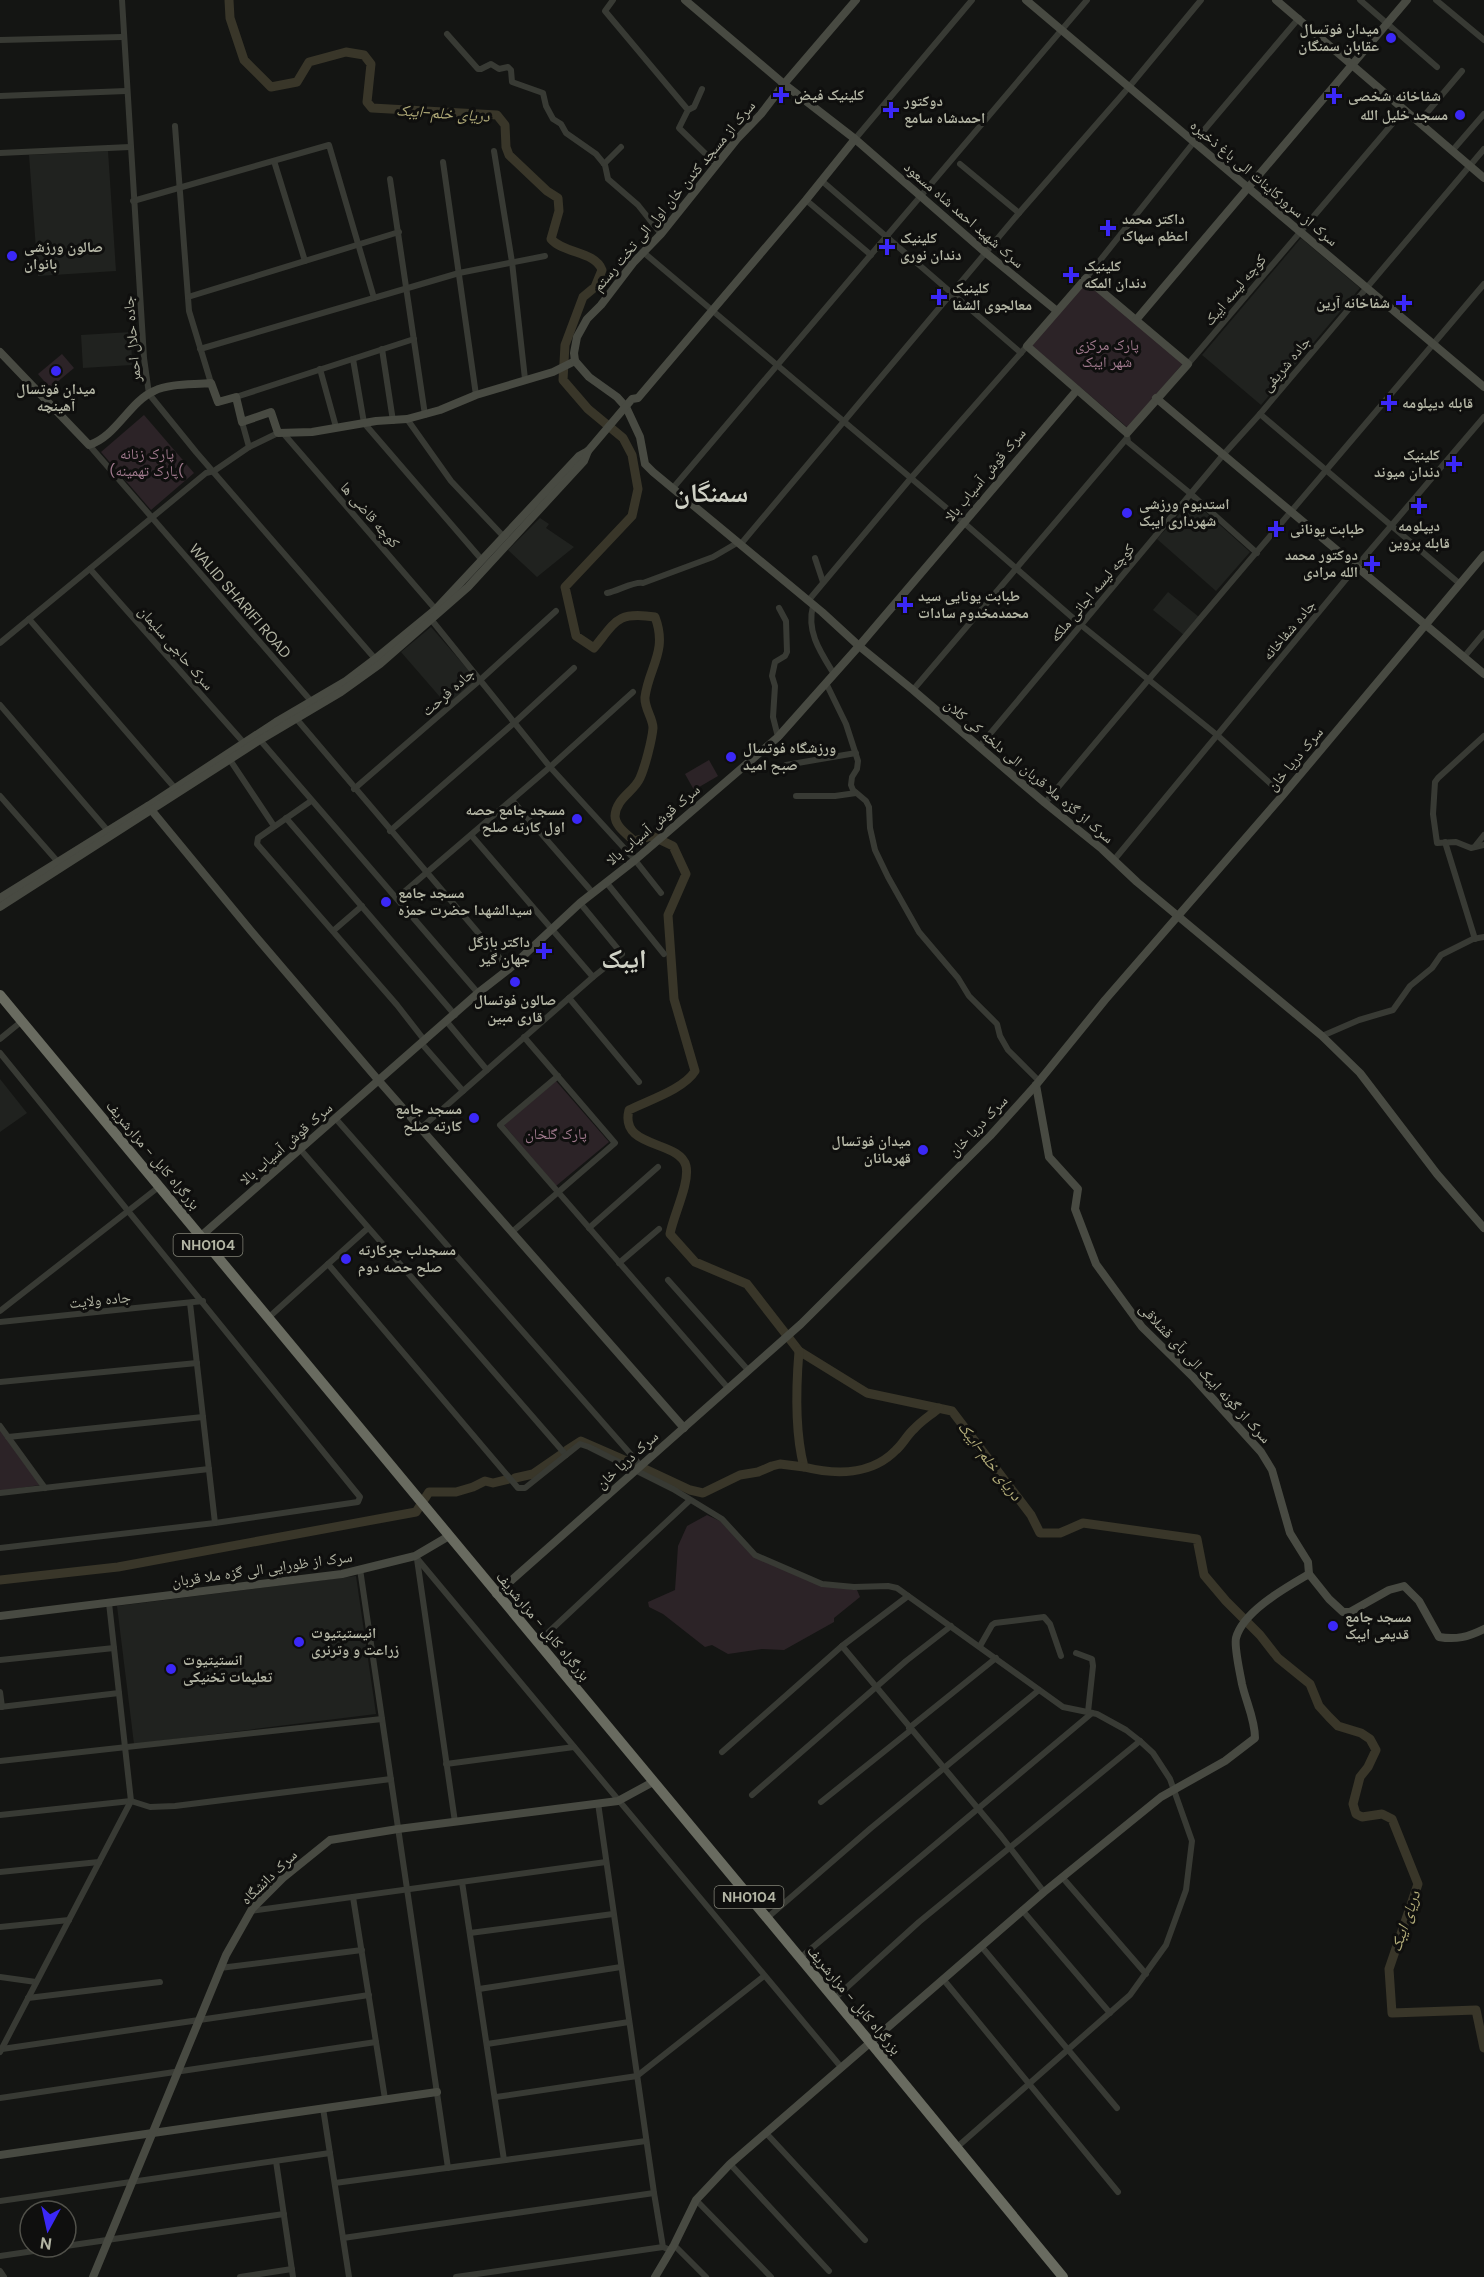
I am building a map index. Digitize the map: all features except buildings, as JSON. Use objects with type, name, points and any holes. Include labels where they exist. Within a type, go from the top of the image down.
[{"type":"highway","name":"بزرگراه کابل - مزارشریف","points":[[0,995],[1063,2277]]},
{"type":"street","name":"جاده حلال احمر","points":[[122,0],[133,201],[144,358],[149,394],[378,661]]},
{"type":"street","points":[[613,0],[606,11],[688,110]]},
{"type":"street","name":"سرک شهید احمد شاه مسعود","points":[[686,0],[784,84],[855,139],[986,253],[1057,311]]},
{"type":"street","name":"سرک از مسجد کندن خان اول الی تخت رستم","points":[[572,363],[577,337],[587,320],[643,252],[662,234],[784,84],[856,0]]},
{"type":"street","points":[[438,611],[579,456],[588,451],[596,442],[627,406],[632,396],[806,201],[972,0]]},
{"type":"street","name":"سرک از سرورکاینات الی باغ ذخیره","points":[[1026,0],[1484,387]]},
{"type":"street","points":[[674,488],[1087,0]]},
{"type":"street","points":[[607,593],[622,590],[637,582],[643,583],[713,557],[738,544],[844,423],[1201,0]]},
{"type":"street","points":[[1276,0],[1484,178]]},
{"type":"street","points":[[1360,0],[1437,67]]},
{"type":"street","points":[[1136,320],[1407,0]]},
{"type":"street","points":[[1436,0],[1484,40]]},
{"type":"street","points":[[834,674],[819,649],[810,626],[810,603],[824,582],[911,478],[1086,278],[1194,142],[1299,18]]},
{"type":"street","points":[[447,34],[478,69],[491,64],[499,69],[508,67],[511,70],[512,82],[543,93],[546,106],[553,119],[561,124],[566,134],[596,154],[604,164],[608,179],[638,205],[662,234]]},
{"type":"street","points":[[0,40],[123,37]]},
{"type":"street","points":[[1419,122],[1462,70]]},
{"type":"street","points":[[702,89],[693,108],[688,110],[679,128],[717,165]]},
{"type":"street","points":[[0,96],[126,91]]},
{"type":"street","name":"کوچه لیسه ایبک","points":[[1188,364],[1404,110]]},
{"type":"street","points":[[1452,151],[1484,114]]},
{"type":"street","points":[[175,126],[189,311],[218,402],[414,339]]},
{"type":"street","points":[[133,201],[329,145],[374,298]]},
{"type":"street","points":[[0,153],[130,147]]},
{"type":"street","points":[[604,164],[621,147]]},
{"type":"street","name":"جاده شریفی","points":[[1223,455],[1484,149]]},
{"type":"street","points":[[494,151],[512,262],[525,379]]},
{"type":"street","points":[[711,309],[836,158],[843,155]]},
{"type":"street","points":[[274,161],[305,261]]},
{"type":"street","points":[[444,162],[476,395]]},
{"type":"street","points":[[960,164],[1019,213]]},
{"type":"street","points":[[390,179],[425,415]]},
{"type":"street","points":[[822,182],[952,294],[1077,390],[1127,436],[1128,442],[1191,494],[1257,554]]},
{"type":"street","points":[[806,201],[870,255]]},
{"type":"street","points":[[188,297],[399,232]]},
{"type":"street","points":[[643,252],[963,522],[1081,625],[1217,735],[1283,795]]},
{"type":"street","points":[[200,349],[459,273],[545,256]]},
{"type":"street","points":[[913,690],[1127,436],[1156,398],[1188,364],[1086,278]]},
{"type":"street","points":[[1045,803],[1484,284]]},
{"type":"street","points":[[382,349],[393,421]]},
{"type":"street","points":[[0,352],[89,445],[95,444],[149,394],[164,388],[211,383]]},
{"type":"street","points":[[353,359],[364,423],[482,560]]},
{"type":"street","points":[[0,643],[206,473],[214,471],[249,447],[281,433],[312,432],[364,423],[407,420],[476,395],[553,372],[572,363]]},
{"type":"street","name":"سرک از گزه ملا قربان الی دلخه کی کلان","points":[[572,363],[627,406],[640,437],[645,464],[1322,1036],[1359,1073],[1437,1174],[1484,1228]]},
{"type":"street","points":[[320,369],[336,427]]},
{"type":"street","name":"سرک قوش آسیاب بالا","points":[[201,1236],[478,993],[509,969],[580,903],[635,860],[778,737],[859,646],[1077,390]]},
{"type":"street","points":[[236,397],[249,447]]},
{"type":"street","points":[[1156,398],[1484,674]]},
{"type":"street","points":[[242,422],[271,412],[281,433]]},
{"type":"street","points":[[1260,414],[1460,584]]},
{"type":"street","name":"جاده شفاخانه","points":[[1114,860],[1356,567],[1484,417]]},
{"type":"street","points":[[407,420],[451,481],[504,537]]},
{"type":"street","name":"کوچه قاضی ها","points":[[281,433],[438,611]]},
{"type":"street","name":"WALID SHARIFI ROAD","points":[[89,445],[311,701]]},
{"type":"street","points":[[0,907],[149,808],[174,787],[244,743],[340,692],[468,587],[584,461],[588,451]]},
{"type":"street","name":"کوچه لیسه اجانی ملکه","points":[[979,747],[1223,455]]},
{"type":"street","name":"سرک دریا خان","points":[[496,1594],[801,1324],[990,1136],[1038,1083],[1178,914],[1283,795],[1484,555]]},
{"type":"street","points":[[815,558],[824,582]]},
{"type":"street","name":"سرک حاجی سلیمان","points":[[90,569],[244,743]]},
{"type":"street","points":[[778,737],[773,717],[776,686],[772,676],[775,662],[787,652],[786,621],[779,608]]},
{"type":"street","name":"جاده فرحت","points":[[354,789],[556,611]]},
{"type":"street","points":[[430,617],[550,767],[635,860],[661,893]]},
{"type":"street","points":[[29,619],[174,787]]},
{"type":"street","points":[[1464,657],[1484,633]]},
{"type":"street","points":[[0,898],[108,831],[231,760],[311,701],[378,661]]},
{"type":"street","points":[[390,831],[574,668]]},
{"type":"street","points":[[826,683],[846,724],[856,753],[858,765],[851,781],[856,793],[866,801],[875,850],[919,932],[958,978],[969,996],[997,1024],[1000,1036],[1008,1050],[1038,1083]]},
{"type":"street","points":[[398,898],[633,692]]},
{"type":"street","points":[[0,705],[108,831]]},
{"type":"street","points":[[294,715],[354,789],[509,969]]},
{"type":"street","points":[[1484,736],[1435,782],[1433,814],[1437,843],[1456,842],[1471,848],[1484,835]]},
{"type":"street","points":[[260,740],[478,993]]},
{"type":"street","points":[[786,765],[856,753]]},
{"type":"street","points":[[231,760],[274,826]]},
{"type":"street","points":[[796,796],[835,796],[856,793]]},
{"type":"street","points":[[0,796],[58,862]]},
{"type":"street","points":[[512,800],[592,893]]},
{"type":"street","points":[[311,801],[258,838],[257,844],[397,1005],[463,1091]]},
{"type":"street","points":[[149,808],[380,1081],[684,1428]]},
{"type":"street","points":[[286,818],[455,1015]]},
{"type":"street","points":[[471,835],[593,977]]},
{"type":"street","points":[[1445,842],[1475,939]]},
{"type":"street","points":[[1476,845],[1484,845]]},
{"type":"street","points":[[606,882],[664,954]]},
{"type":"street","points":[[421,1128],[622,954],[580,903]]},
{"type":"street","points":[[333,931],[362,906]]},
{"type":"street","points":[[1322,1036],[1359,1020],[1393,1010],[1410,986],[1432,968],[1441,956],[1475,939],[1484,937]]},
{"type":"street","points":[[569,998],[639,1082]]},
{"type":"street","points":[[0,1039],[22,1021]]},
{"type":"street","points":[[447,1022],[487,1070]]},
{"type":"street","points":[[512,1232],[615,1143],[524,1037]]},
{"type":"street","points":[[0,1053],[360,1497],[358,1502],[215,1523],[0,1548]]},
{"type":"street","points":[[558,1076],[500,1125],[728,1388]]},
{"type":"street","name":"سرک از گونه ایبک الی بآی قشلاقی","points":[[1038,1083],[1049,1157],[1077,1189],[1075,1209],[1096,1264],[1142,1327],[1194,1378],[1261,1452],[1272,1470],[1290,1533],[1308,1562],[1309,1574],[1329,1599],[1343,1612],[1350,1612],[1389,1590],[1404,1586],[1419,1601],[1439,1637],[1466,1638],[1484,1629]]},
{"type":"street","points":[[336,1119],[638,1468]]},
{"type":"street","points":[[300,1149],[566,1455]]},
{"type":"street","points":[[590,1228],[658,1167]]},
{"type":"street","points":[[0,1311],[159,1186]]},
{"type":"street","points":[[268,1318],[368,1228]]},
{"type":"street","points":[[619,1263],[658,1229]]},
{"type":"street","points":[[328,1264],[518,1488],[525,1488],[580,1444],[638,1468],[722,1519],[755,1555],[822,1584],[897,1588],[1064,1707],[1090,1713],[1126,1730],[1153,1752],[1163,1766],[1174,1789],[1192,1841],[1186,1890],[1166,1945],[1130,1995],[956,2148]]},
{"type":"street","points":[[668,1280],[748,1370]]},
{"type":"street","name":"جاده ولایت","points":[[0,1322],[203,1301]]},
{"type":"street","points":[[190,1302],[215,1523]]},
{"type":"street","points":[[0,1382],[197,1363]]},
{"type":"street","points":[[8,1437],[203,1417]]},
{"type":"street","points":[[0,1426],[45,1488]]},
{"type":"street","points":[[0,1493],[209,1469]]},
{"type":"street","points":[[537,1643],[690,1500]]},
{"type":"street","name":"سرک از ظورایی الی گزه ملا قربان","points":[[0,1616],[342,1574],[416,1557],[448,1536]]},
{"type":"street","points":[[416,1557],[841,2067]]},
{"type":"street","points":[[416,1557],[455,1822]]},
{"type":"street","points":[[360,1569],[448,2168]]},
{"type":"street","points":[[655,2277],[696,2200],[730,2164],[1062,1877],[1174,1789],[1225,1761],[1255,1738],[1255,1726],[1242,1684],[1236,1640],[1242,1625],[1276,1593],[1309,1574]]},
{"type":"street","points":[[722,1752],[842,1646],[908,1596]]},
{"type":"street","points":[[1,2050],[131,1801],[109,1603]]},
{"type":"street","points":[[980,1646],[995,1623],[1044,1617],[1050,1624],[1061,1656]]},
{"type":"street","points":[[752,1795],[877,1689],[906,1661],[951,1626]]},
{"type":"street","points":[[842,1646],[1044,1892]]},
{"type":"street","points":[[0,1660],[114,1648]]},
{"type":"street","points":[[800,1958],[1090,1713],[1092,1659],[1076,1653]]},
{"type":"street","points":[[821,1802],[996,1658]]},
{"type":"street","points":[[767,1918],[871,1828],[1039,1690]]},
{"type":"street","points":[[0,1692],[1,1707],[119,1692]]},
{"type":"street","points":[[0,1761],[382,1719]]},
{"type":"street","points":[[834,1999],[919,1922],[1140,1741]]},
{"type":"street","points":[[446,1764],[574,1747]]},
{"type":"street","points":[[0,1815],[131,1801],[150,1807],[175,1806],[391,1779]]},
{"type":"street","name":"سرک دانشگاه","points":[[93,2277],[106,2240],[237,1932],[251,1911],[283,1878],[330,1840],[618,1801],[653,1782]]},
{"type":"street","points":[[598,1803],[654,2193],[669,2247],[706,2277]]},
{"type":"street","points":[[0,1872],[99,1862]]},
{"type":"street","points":[[251,1911],[606,1862]]},
{"type":"street","points":[[1062,1877],[1146,1974]]},
{"type":"street","points":[[462,1882],[504,2160]]},
{"type":"street","points":[[353,1897],[385,2099]]},
{"type":"street","points":[[1022,1911],[1110,2013]]},
{"type":"street","points":[[471,1933],[613,1914]]},
{"type":"street","points":[[0,1927],[69,1920]]},
{"type":"street","points":[[981,1946],[1117,2108]]},
{"type":"street","points":[[220,1968],[362,1950]]},
{"type":"street","points":[[479,1989],[621,1967]]},
{"type":"street","points":[[495,2097],[637,2076],[764,1976]]},
{"type":"street","points":[[0,1977],[36,1982]]},
{"type":"street","points":[[943,1979],[1118,2192]]},
{"type":"street","points":[[28,1998],[160,1982]]},
{"type":"street","points":[[1,2050],[369,1995]]},
{"type":"street","points":[[487,2044],[629,2022]]},
{"type":"street","points":[[0,2098],[376,2042]]},
{"type":"street","points":[[0,2155],[436,2092]]},
{"type":"street","points":[[323,2108],[349,2277]]},
{"type":"street","points":[[766,2133],[865,2240]]},
{"type":"street","points":[[335,2183],[646,2140]]},
{"type":"street","points":[[0,2201],[330,2153]]},
{"type":"street","points":[[276,2161],[293,2277]]},
{"type":"street","points":[[730,2164],[829,2271]]},
{"type":"street","points":[[343,2238],[654,2193]]},
{"type":"street","points":[[696,2200],[771,2277]]},
{"type":"street","points":[[78,2244],[284,2214]]},
{"type":"street","points":[[456,2277],[669,2247]]},
{"type":"street","points":[[0,2256],[18,2253]]},
{"type":"street","points":[[240,2277],[292,2269]]},
{"type":"street","points":[[0,2271],[4,2277]]},
{"type":"shaded area","points":[[108,151],[116,271],[38,276],[29,155]]},
{"type":"shaded area","points":[[1301,238],[1360,288],[1261,405],[1202,355]]},
{"type":"shaded area","points":[[131,332],[132,365],[83,368],[81,335]]},
{"type":"shaded area","points":[[1192,500],[1250,552],[1216,591],[1157,539]]},
{"type":"shaded area","points":[[540,518],[549,524],[546,528],[574,547],[537,577],[508,550]]},
{"type":"shaded area","points":[[1168,592],[1199,617],[1184,635],[1153,610]]},
{"type":"shaded area","points":[[431,627],[477,680],[447,705],[401,652]]},
{"type":"shaded area","points":[[0,1079],[27,1113],[0,1132]]},
{"type":"shaded area","points":[[356,1576],[376,1714],[134,1744],[117,1606]]},
{"type":"green space","name":"پارک مرکزی شهر ایبک","points":[[1087,280],[1184,362],[1128,428],[1031,345]]},
{"type":"green space","name":"میدان فوتسال آهینچه","points":[[62,354],[74,368],[50,388],[38,374]]},
{"type":"green space","name":"پارک زنانه (پارک تهمینه(","points":[[144,415],[194,473],[151,510],[101,452]]},
{"type":"green space","points":[[709,760],[718,776],[694,790],[685,774]]},
{"type":"green space","name":"پارک گلخان","points":[[556,1081],[609,1142],[556,1186],[504,1125]]},
{"type":"green space","points":[[0,1430],[40,1485],[0,1491]]},
{"type":"green space","points":[[707,1515],[720,1521],[753,1555],[822,1586],[857,1590],[860,1597],[834,1618],[834,1622],[784,1650],[762,1649],[728,1654],[712,1645],[705,1647],[663,1614],[649,1607],[648,1602],[675,1590],[678,1546],[687,1526]]},
{"type":"waterway","name":"دریای خلم-ایبک","points":[[229,0],[230,18],[244,60],[271,87],[297,82],[309,62],[346,52],[364,55],[371,64],[367,102],[372,108],[497,115],[505,125],[506,147],[509,155],[547,191],[558,198],[559,211],[551,239],[563,248],[593,259],[602,270],[595,287],[583,297],[565,345],[563,380],[588,409],[623,438],[632,455],[638,489],[632,516],[565,587],[576,636],[594,648],[613,625],[625,617],[655,617],[658,629],[659,649],[645,697],[653,728],[650,746],[640,778],[618,804],[615,816],[619,826],[634,841],[652,836],[673,846],[686,874],[668,915],[674,999],[695,1071],[675,1089],[629,1110],[628,1123],[633,1132],[641,1138],[673,1152],[686,1166],[686,1181],[670,1234],[695,1262],[747,1284],[799,1351],[867,1393],[952,1411],[1031,1515],[1040,1533],[1060,1533],[1083,1523],[1197,1539],[1204,1575],[1226,1601],[1260,1635],[1278,1658],[1310,1684],[1319,1706],[1338,1726],[1361,1733],[1370,1739],[1376,1750],[1360,1777],[1353,1804],[1356,1814],[1362,1817],[1382,1814],[1392,1819],[1418,1884],[1389,1969],[1392,2013],[1476,2010],[1484,2048]]},
{"type":"waterway","points":[[799,1351],[797,1410],[804,1467],[841,1472],[876,1464],[896,1450],[917,1426],[939,1408]]},
{"type":"waterway","points":[[567,1450],[581,1441],[636,1465]]},
{"type":"waterway","points":[[515,1478],[533,1474],[562,1454]]},
{"type":"waterway","points":[[645,1469],[690,1490],[703,1493],[740,1475],[758,1472],[772,1466],[780,1464],[804,1467]]},
{"type":"waterway","points":[[0,1580],[118,1567],[416,1512],[429,1492],[456,1492],[485,1481],[493,1483],[509,1479]]},
{"type":"place","name":"میدان فوتسال عقابان سمنگان","points":[[1391,38]]},
{"type":"place","name":"کلینیک فیض","points":[[781,95]]},
{"type":"place","name":"شفاخانه شخصی","points":[[1334,96]]},
{"type":"place","name":"دوکتور احمدشاه سامع","points":[[891,110]]},
{"type":"place","name":"مسجد خلیل الله","points":[[1460,115]]},
{"type":"place","name":"داکتر محمد اعظم سهاک","points":[[1108,228]]},
{"type":"place","name":"کلینیک دندان نوری","points":[[887,247]]},
{"type":"place","name":"صالون ورزشی بانوان","points":[[12,256]]},
{"type":"place","name":"کلینیک دندان المکه","points":[[1071,275]]},
{"type":"place","name":"کلینیک معالجوی الشفا","points":[[939,297]]},
{"type":"place","name":"شفاخانه آرین","points":[[1404,303]]},
{"type":"place","name":"میدان فوتسال آهینچه","points":[[56,371]]},
{"type":"place","name":"قابله دیپلومه","points":[[1389,403]]},
{"type":"place","name":"کلینیک دندان میوند","points":[[1454,464]]},
{"type":"place","name":"دیپلومه قابله پروین","points":[[1419,506]]},
{"type":"place","name":"استدیوم ورزشی شهرداری ایبک","points":[[1127,513]]},
{"type":"place","name":"طبابت یونانی","points":[[1276,529]]},
{"type":"place","name":"دوکتور محمد الله مرادی","points":[[1372,564]]},
{"type":"place","name":"طبابت یونایی سید محمدمخدوم سادات","points":[[905,605]]},
{"type":"place","name":"ورزشگاه فوتسال صبح امید","points":[[731,757]]},
{"type":"place","name":"مسجد جامع حصه اول کارته صلح","points":[[577,819]]},
{"type":"place","name":"مسجد جامع سیدالشهدا حضرت حمزه","points":[[386,902]]},
{"type":"place","name":"داکتر بازگل جهان گیر","points":[[544,951]]},
{"type":"place","name":"صالون فوتسال قاری مبین","points":[[515,982]]},
{"type":"place","name":"مسجد جامع کارته صلح","points":[[474,1118]]},
{"type":"place","name":"میدان فوتسال قهرمانان","points":[[923,1150]]},
{"type":"place","name":"مسجدلب جرکارته صلح حصه دوم","points":[[346,1259]]},
{"type":"place","name":"مسجد جامع قدیمی ایبک","points":[[1333,1626]]},
{"type":"place","name":"انیستیتیوت زراعت و وترنری","points":[[299,1642]]},
{"type":"place","name":"انستیتیوت تعلیمات تخنیکی","points":[[171,1669]]},
{"type":"district","name":"سمنگان","points":[[711,492]]},
{"type":"district","name":"ایبک","points":[[624,958]]},
{"type":"water label","name":"دریای ایبک","points":[[1405,1921]]}]
